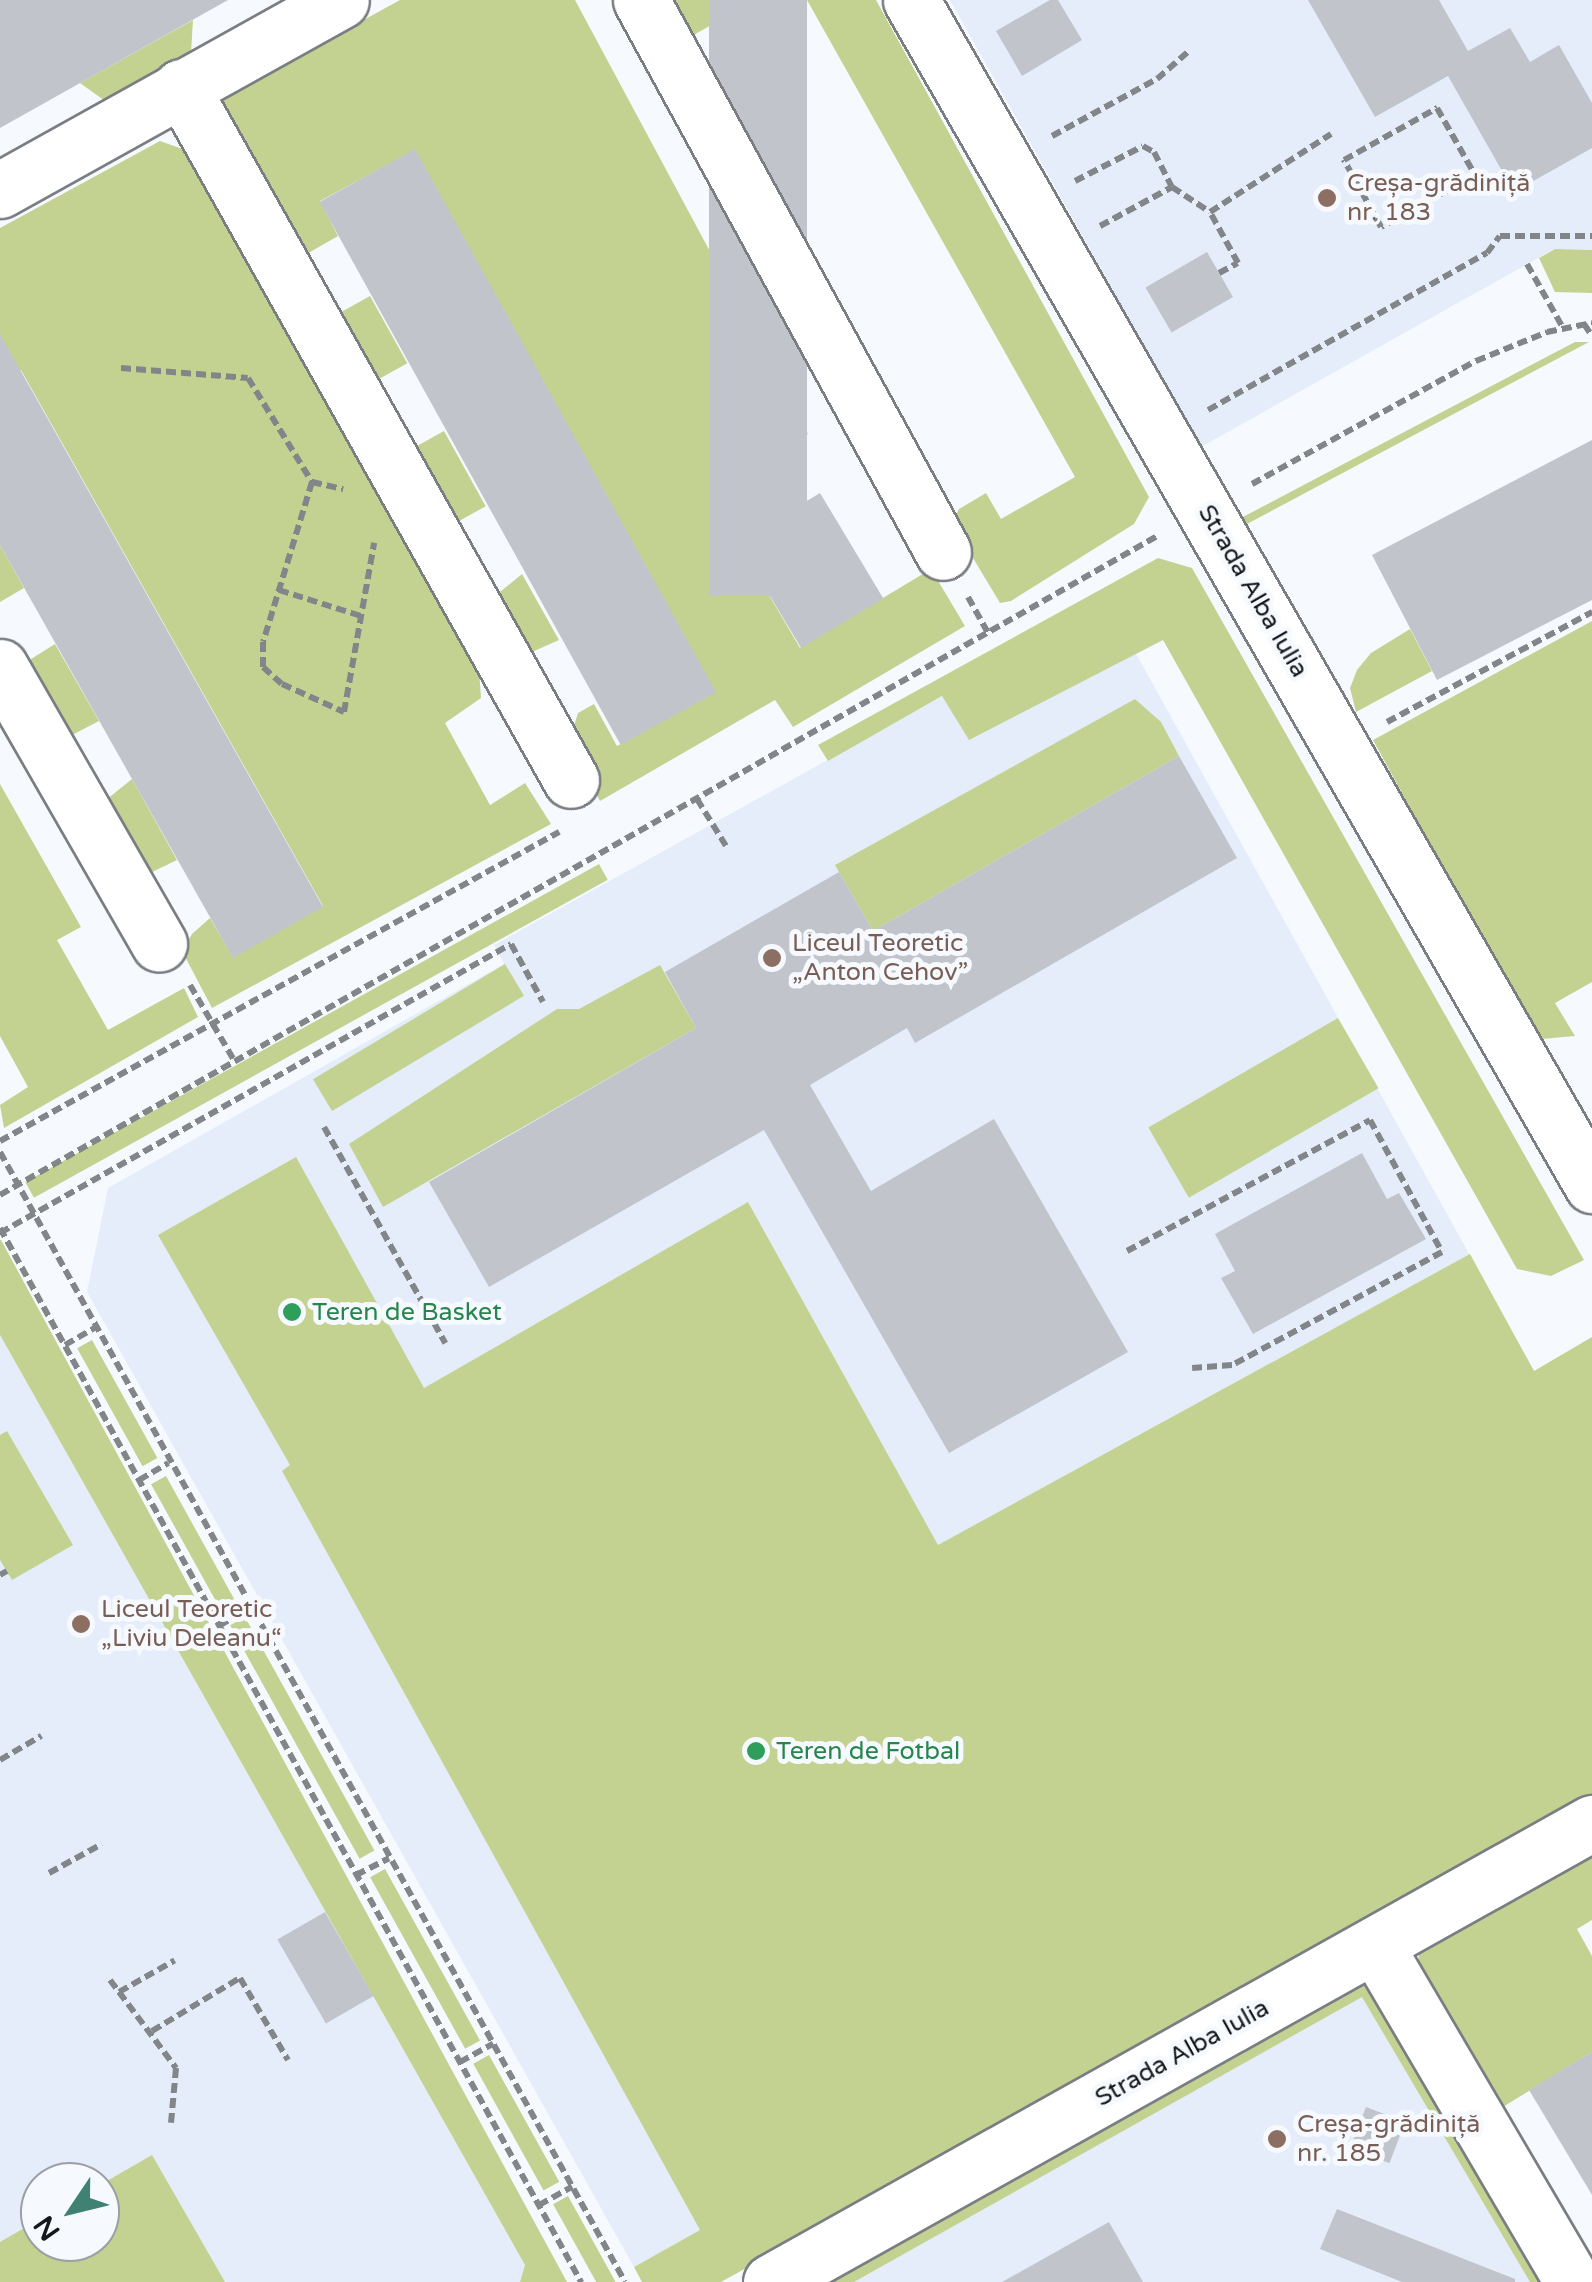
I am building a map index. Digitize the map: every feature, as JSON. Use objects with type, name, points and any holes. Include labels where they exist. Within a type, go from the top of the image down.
[{"type":"lane","points":[[0,190],[341,0]]},
{"type":"lane","points":[[641,0],[943,552]]},
{"type":"lane","name":"Strada Alba Iulia","points":[[911,0],[1592,1185]]},
{"type":"lane","points":[[180,88],[400,502],[572,802]]},
{"type":"lane","points":[[0,666],[159,944]]},
{"type":"lane","name":"Strada Alba Iulia","points":[[772,2282],[1592,1823]]},
{"type":"lane","points":[[1374,1945],[1573,2282]]},
{"type":"path","points":[[1005,162],[1157,79],[1190,50]]},
{"type":"path","points":[[1437,108],[1474,175],[1436,196],[1381,227],[1344,160],[1437,108]]},
{"type":"path","points":[[1210,212],[1331,134]]},
{"type":"path","points":[[1072,192],[1073,182],[1143,146],[1154,152],[1172,187],[1210,212],[1238,263],[1219,274]]},
{"type":"path","points":[[1094,228],[1172,187]]},
{"type":"path","points":[[1087,216],[1104,246]]},
{"type":"path","points":[[1194,402],[1211,410],[1487,253],[1500,236],[1592,236]]},
{"type":"path","points":[[1527,264],[1563,328]]},
{"type":"path","points":[[1239,491],[1476,361],[1563,328],[1588,323],[1592,336]]},
{"type":"path","points":[[121,368],[248,378],[312,482],[400,502],[361,616],[344,712],[282,684],[263,668],[279,590],[312,482]]},
{"type":"path","points":[[0,1195],[1162,534]]},
{"type":"path","points":[[279,590],[361,616]]},
{"type":"path","points":[[1342,746],[1592,612]]},
{"type":"path","points":[[697,799],[726,846]]},
{"type":"path","points":[[0,1140],[213,1023],[572,802]]},
{"type":"path","points":[[159,944],[236,1062]]},
{"type":"path","points":[[543,1002],[511,944],[1,1231],[581,2282]]},
{"type":"path","points":[[1128,1251],[1370,1120],[1442,1252],[1232,1365],[1192,1368]]},
{"type":"path","points":[[324,1127],[444,1343]]},
{"type":"path","points":[[0,1152],[31,1215],[625,2282]]},
{"type":"path","points":[[65,1345],[95,1328]]},
{"type":"path","points":[[139,1480],[170,1463]]},
{"type":"path","points":[[219,1626],[250,1608]]},
{"type":"path","points":[[0,1760],[41,1736]]},
{"type":"path","points":[[49,1873],[102,1844]]},
{"type":"path","points":[[356,1874],[389,1858]]},
{"type":"path","points":[[119,1992],[175,1960]]},
{"type":"path","points":[[152,2031],[240,1978],[288,2060]]},
{"type":"path","points":[[110,1980],[176,2068],[170,2123]]},
{"type":"path","points":[[460,2062],[493,2044]]},
{"type":"path","points":[[538,2205],[572,2187]]},
{"type":"shaded area","name":"Creșa-grădiniță nr. 183","points":[[950,0],[1592,0],[1592,250],[1554,249],[1201,447]]},
{"type":"shaded area","points":[[1135,652],[1592,1475],[1592,1731],[634,2267],[87,1292],[108,1188],[504,964],[494,945],[943,696],[969,739]]},
{"type":"shaded area","name":"Liceul Teoretic „Liviu Deleanu“","points":[[0,1335],[525,2265],[520,2282],[0,2282]]},
{"type":"shaded area","name":"Creșa-grădiniță nr. 185","points":[[1362,1996],[1531,2282],[854,2282]]},
{"type":"green space","points":[[400,0],[575,0],[808,434],[768,459],[795,508],[738,542],[800,648],[931,569],[965,626],[793,727],[775,700],[600,801],[574,755],[570,738],[578,713],[594,704],[617,746],[712,694],[415,150],[320,201],[338,236],[305,255],[222,114],[225,96]]},
{"type":"green space","points":[[653,0],[709,0],[720,20],[678,44]]},
{"type":"green space","points":[[807,0],[876,0],[1149,497],[1134,524],[1011,601],[1000,603],[952,523],[959,509],[986,493],[1001,519],[1075,477]]},
{"type":"green space","points":[[193,20],[191,53],[105,101],[80,83]]},
{"type":"green space","points":[[160,141],[191,152],[478,657],[481,698],[445,723],[490,805],[525,783],[551,824],[212,1008],[182,951],[192,934],[210,918],[233,957],[323,906],[21,370],[0,381],[0,228]]},
{"type":"green space","points":[[1555,249],[1592,250],[1592,293],[1555,292],[1539,258]]},
{"type":"green space","points":[[370,296],[407,363],[373,382],[336,315]]},
{"type":"green space","points":[[1575,342],[1589,342],[1245,525],[1241,518]]},
{"type":"green space","points":[[444,431],[486,506],[455,523],[413,448]]},
{"type":"green space","points":[[0,545],[24,588],[0,602]]},
{"type":"green space","points":[[1158,558],[1192,568],[1584,1260],[1551,1276],[1517,1269],[1163,640],[969,740],[942,696],[828,761],[818,745]]},
{"type":"green space","points":[[522,574],[559,640],[523,656],[490,600]]},
{"type":"green space","points":[[1592,621],[1592,982],[1555,1003],[1575,1036],[1542,1039],[1524,1026],[1422,856],[1426,837],[1373,740]]},
{"type":"green space","points":[[1410,629],[1432,671],[1356,712],[1350,688],[1357,670],[1371,653]]},
{"type":"green space","points":[[55,644],[99,721],[74,734],[61,729],[29,672],[31,659]]},
{"type":"green space","points":[[1135,699],[1161,722],[1179,756],[873,931],[835,865]]},
{"type":"green space","points":[[132,779],[177,860],[150,873],[101,804]]},
{"type":"green space","points":[[0,784],[81,927],[57,940],[108,1030],[184,988],[198,1017],[4,1128],[0,1105],[28,1087],[0,1036]]},
{"type":"green space","points":[[599,864],[608,880],[34,1198],[25,1182]]},
{"type":"green space","points":[[505,964],[524,996],[332,1111],[313,1079]]},
{"type":"green space","points":[[660,965],[696,1028],[383,1207],[349,1144],[557,1009],[579,1009]]},
{"type":"green space","points":[[1338,1018],[1378,1088],[1189,1198],[1148,1128]]},
{"type":"green space","points":[[296,1157],[424,1388],[748,1202],[938,1545],[1470,1254],[1534,1371],[1592,1337],[1592,1794],[721,2282],[642,2282],[634,2267],[700,2230],[282,1471],[290,1465],[158,1235]]},
{"type":"green space","points":[[0,1240],[567,2282],[520,2282],[525,2265],[0,1335]]},
{"type":"green space","points":[[92,1340],[157,1458],[143,1466],[77,1348]]},
{"type":"green space","points":[[7,1431],[73,1545],[12,1580],[0,1560],[0,1435]]},
{"type":"green space","points":[[166,1476],[238,1605],[223,1614],[151,1484]]},
{"type":"green space","points":[[245,1617],[374,1851],[360,1859],[230,1625]]},
{"type":"green space","points":[[1592,1845],[1592,1920],[1577,1929],[1592,1956],[1592,2052],[1498,2110],[1417,1968],[1421,1942]]},
{"type":"green space","points":[[385,1869],[480,2040],[465,2049],[370,1877]]},
{"type":"green space","points":[[1370,1983],[1553,2282],[1530,2282],[1362,1997],[854,2282],[815,2282],[1345,1987]]},
{"type":"green space","points":[[489,2055],[559,2182],[544,2191],[473,2064]]},
{"type":"green space","points":[[152,2155],[225,2282],[0,2282],[0,2242],[20,2230],[20,2262],[120,2262],[120,2173]]},
{"type":"green space","points":[[568,2196],[616,2282],[596,2282],[553,2204]]},
{"type":"building","points":[[0,0],[228,0],[0,128]]},
{"type":"building","points":[[709,0],[807,0],[807,596],[709,596]]},
{"type":"building","points":[[1050,0],[1058,0],[1082,40],[1022,76],[996,31]]},
{"type":"building","points":[[1308,0],[1439,0],[1468,51],[1510,28],[1530,62],[1559,45],[1592,103],[1592,148],[1514,192],[1448,76],[1375,117]]},
{"type":"building","points":[[415,149],[716,692],[621,745],[320,202]]},
{"type":"building","points":[[1207,252],[1233,297],[1172,333],[1146,288]]},
{"type":"building","points":[[0,334],[323,907],[233,958],[0,545]]},
{"type":"building","points":[[1592,440],[1592,600],[1437,680],[1372,555]]},
{"type":"building","points":[[820,493],[883,598],[801,648],[738,542]]},
{"type":"building","points":[[1179,756],[1237,858],[915,1043],[907,1028],[810,1085],[871,1191],[994,1119],[1128,1352],[949,1453],[764,1130],[489,1287],[429,1182],[696,1028],[665,972],[839,872],[873,931]]},
{"type":"building","points":[[1362,1153],[1387,1199],[1399,1193],[1426,1239],[1253,1334],[1221,1278],[1235,1271],[1215,1234]]},
{"type":"building","points":[[325,1912],[374,1996],[326,2024],[277,1940]]},
{"type":"building","points":[[1592,2052],[1592,2195],[1529,2090]]},
{"type":"building","points":[[1366,2107],[1405,2122],[1389,2163],[1350,2148]]},
{"type":"building","points":[[1337,2209],[1515,2282],[1402,2282],[1320,2249]]},
{"type":"building","points":[[1109,2222],[1143,2282],[1002,2282]]},
{"type":"place","name":"Creșa-grădiniță nr. 183","points":[[1327,198]]},
{"type":"place","name":"Liceul Teoretic „Anton Cehov”","points":[[772,958]]},
{"type":"place","name":"Teren de Basket","points":[[292,1312]]},
{"type":"place","name":"Liceul Teoretic „Liviu Deleanu“","points":[[81,1624]]},
{"type":"place","name":"Teren de Fotbal","points":[[756,1751]]},
{"type":"place","name":"Creșa-grădiniță nr. 185","points":[[1277,2139]]}]
